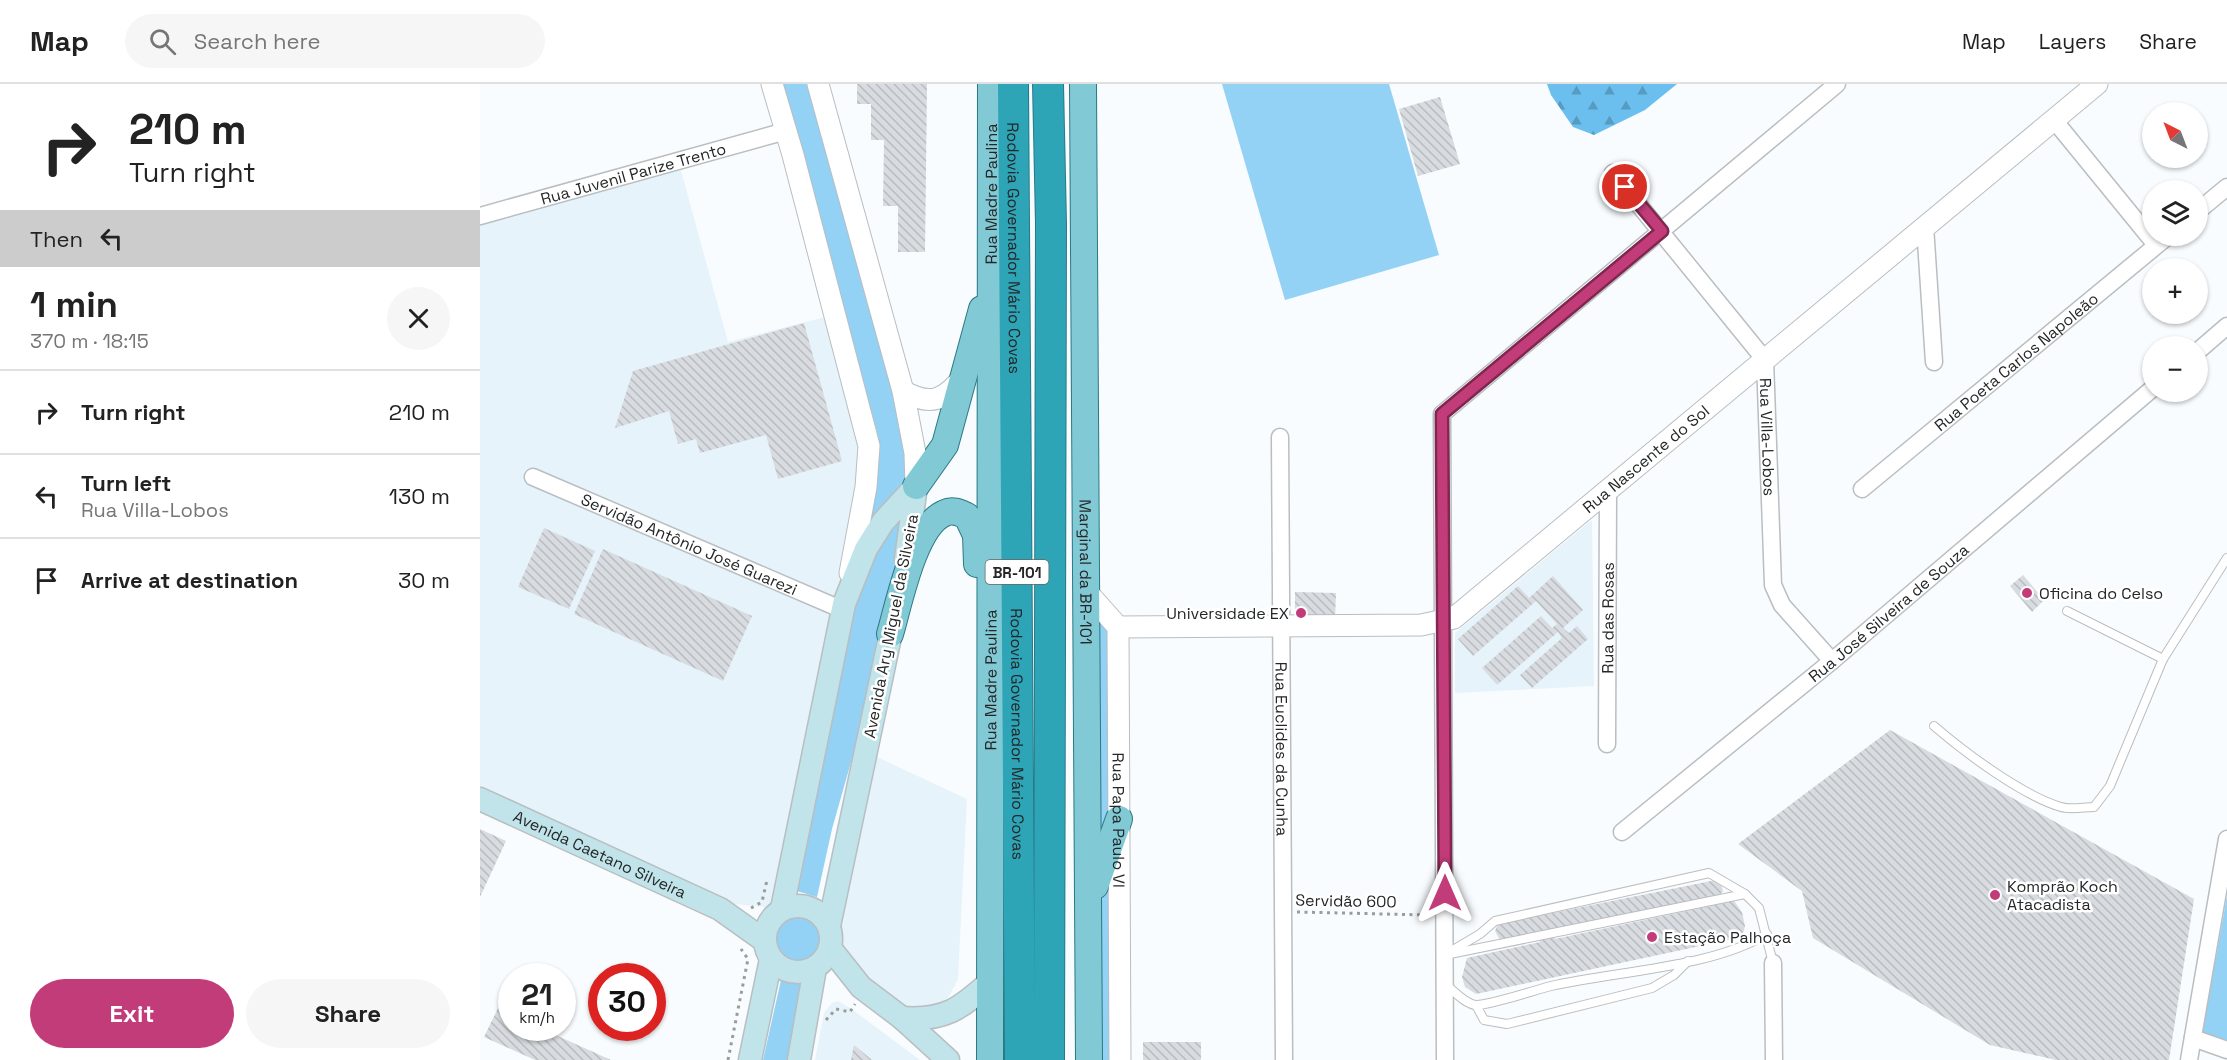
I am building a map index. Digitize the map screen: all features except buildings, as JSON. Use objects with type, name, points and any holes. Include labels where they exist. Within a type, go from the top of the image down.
[{"type":"highway","points":[[992,84],[1001,159],[1004,261]]},
{"type":"highway","name":"Rodovia Governador Mário Covas","points":[[1013,84],[1004,261],[1020,1060]]},
{"type":"highway","name":"Rodovia Governador Mário Covas","points":[[1048,84],[1051,224],[1049,1060]]},
{"type":"highway","points":[[1051,224],[1070,84]]},
{"type":"main road","name":"Marginal da BR-101","points":[[1083,84],[1089,1060]]},
{"type":"main road","points":[[750,1060],[768,950],[769,922],[778,912],[844,607],[866,549],[883,522],[916,486],[945,445],[966,373],[1004,261]]},
{"type":"main road","name":"Rua Madre Paulina","points":[[990,1060],[991,665],[1004,261]]},
{"type":"main road","name":"Avenida Ary Miguel da Silveira","points":[[829,926],[912,526],[916,486]]},
{"type":"main road","points":[[890,634],[910,568],[924,533],[946,512],[956,511],[968,516],[976,535],[984,648],[991,665]]},
{"type":"main road","name":"Avenida Caetano Silveira","points":[[480,799],[720,909],[768,950]]},
{"type":"main road","points":[[1088,904],[1119,819]]},
{"type":"main road","points":[[778,912],[804,905],[824,916],[829,926],[799,1060]]},
{"type":"main road","name":"Avenida Caetano Silveira","points":[[720,909],[778,912]]},
{"type":"main road","points":[[768,950],[787,970],[806,971],[822,960]]},
{"type":"main road","points":[[822,960],[902,1018],[948,1060]]},
{"type":"main road","points":[[902,1018],[927,1020],[943,1016],[971,999],[991,981]]},
{"type":"street","points":[[772,84],[855,385],[869,446],[866,487],[844,607]]},
{"type":"street","name":"Avenida Ary Miguel da Silveira","points":[[818,84],[903,391],[915,453],[916,486]]},
{"type":"street","points":[[1445,1060],[1442,414],[1837,84]]},
{"type":"street","name":"Rua Nascente do Sol","points":[[1118,627],[1421,625],[1443,621],[1470,608],[2097,84]]},
{"type":"street","points":[[2054,120],[2142,218]]},
{"type":"street","name":"Rua Juvenil Parize Trento","points":[[480,216],[786,131]]},
{"type":"street","name":"Rua Villa-Lobos","points":[[1613,173],[1765,360],[1773,585],[1782,605],[1832,661]]},
{"type":"street","points":[[2208,203],[2227,187]]},
{"type":"street","points":[[1925,226],[1934,362]]},
{"type":"street","name":"Rua Poeta Carlos Napoleão","points":[[1862,489],[2155,246]]},
{"type":"street","points":[[2208,342],[2227,326]]},
{"type":"street","points":[[903,391],[922,400],[935,399],[948,394],[966,373]]},
{"type":"street","name":"Rua José Silveira de Souza","points":[[1622,832],[1832,661],[2142,398]]},
{"type":"street","name":"Rua Euclides da Cunha","points":[[1280,437],[1284,1060]]},
{"type":"street","name":"Servidão Antônio José Guarezi","points":[[533,477],[844,607]]},
{"type":"street","name":"Rua das Rosas","points":[[1607,744],[1608,491]]},
{"type":"street","points":[[1087,592],[1118,627]]},
{"type":"street","name":"Rua Papa Paulo VI","points":[[1118,627],[1120,1060]]},
{"type":"street","points":[[2189,1060],[2227,839]]},
{"type":"street","points":[[1773,963],[1774,1060]]},
{"type":"street","points":[[2193,1038],[2227,1050]]},
{"type":"lane","points":[[1934,726],[1959,747],[2025,789],[2062,808],[2094,807],[2110,786],[2163,659],[2227,558]]},
{"type":"lane","points":[[2067,611],[2163,659]]},
{"type":"lane","points":[[1445,955],[1480,934],[1495,921],[1709,873],[1744,894],[1759,908],[1773,963]]},
{"type":"lane","points":[[1445,955],[1744,894]]},
{"type":"lane","points":[[1476,1005],[1551,986],[1688,960],[1746,946],[1767,934]]},
{"type":"lane","points":[[1445,984],[1463,999],[1476,1005],[1484,1020],[1507,1024],[1652,988],[1674,975],[1688,960]]},
{"type":"path","name":"Servidão 600","points":[[1283,912],[1445,916]]},
{"type":"shaded area","points":[[781,84],[812,84],[893,369],[912,483],[868,529],[879,457],[877,432]]},
{"type":"shaded area","points":[[1222,84],[1389,84],[1439,255],[1285,300]]},
{"type":"shaded area","points":[[680,167],[728,342],[829,316],[863,461],[837,603],[773,908],[722,903],[480,792],[480,213]]},
{"type":"shaded area","points":[[911,498],[874,681],[832,829],[817,897],[797,891],[863,566]]},
{"type":"shaded area","points":[[1592,520],[1594,686],[1455,693],[1455,633]]},
{"type":"shaded area","points":[[1097,610],[1115,633],[1112,813],[1093,864]]},
{"type":"shaded area","points":[[877,757],[967,799],[958,979],[948,998],[933,1008],[905,1008],[851,966],[838,940],[838,925]]},
{"type":"shaded area","points":[[1116,864],[1117,1060],[1101,1060],[1100,904]]},
{"type":"shaded area","points":[[2227,896],[2227,1043],[2202,1035]]},
{"type":"shaded area","points":[[793,915],[803,915],[818,925],[822,939],[821,948],[812,959],[803,963],[793,963],[778,953],[774,944],[774,934],[784,919]]},
{"type":"shaded area","points":[[781,980],[801,984],[787,1060],[763,1060]]},
{"type":"shaded area","points":[[838,1001],[920,1060],[815,1060],[824,1013],[832,1003]]},
{"type":"green space","points":[[1547,84],[1677,84],[1645,110],[1594,135],[1573,127],[1551,95]]},
{"type":"place","name":"Oficina do Celso","points":[[2027,593]]},
{"type":"place","name":"Universidade EX","points":[[1301,613]]},
{"type":"place","name":"Komprão Koch Atacadista","points":[[1995,895]]},
{"type":"place","name":"Estação Palhoça","points":[[1652,937]]},
{"type":"route","points":[[1445,893],[1442,414],[1662,231],[1625,187]]}]
